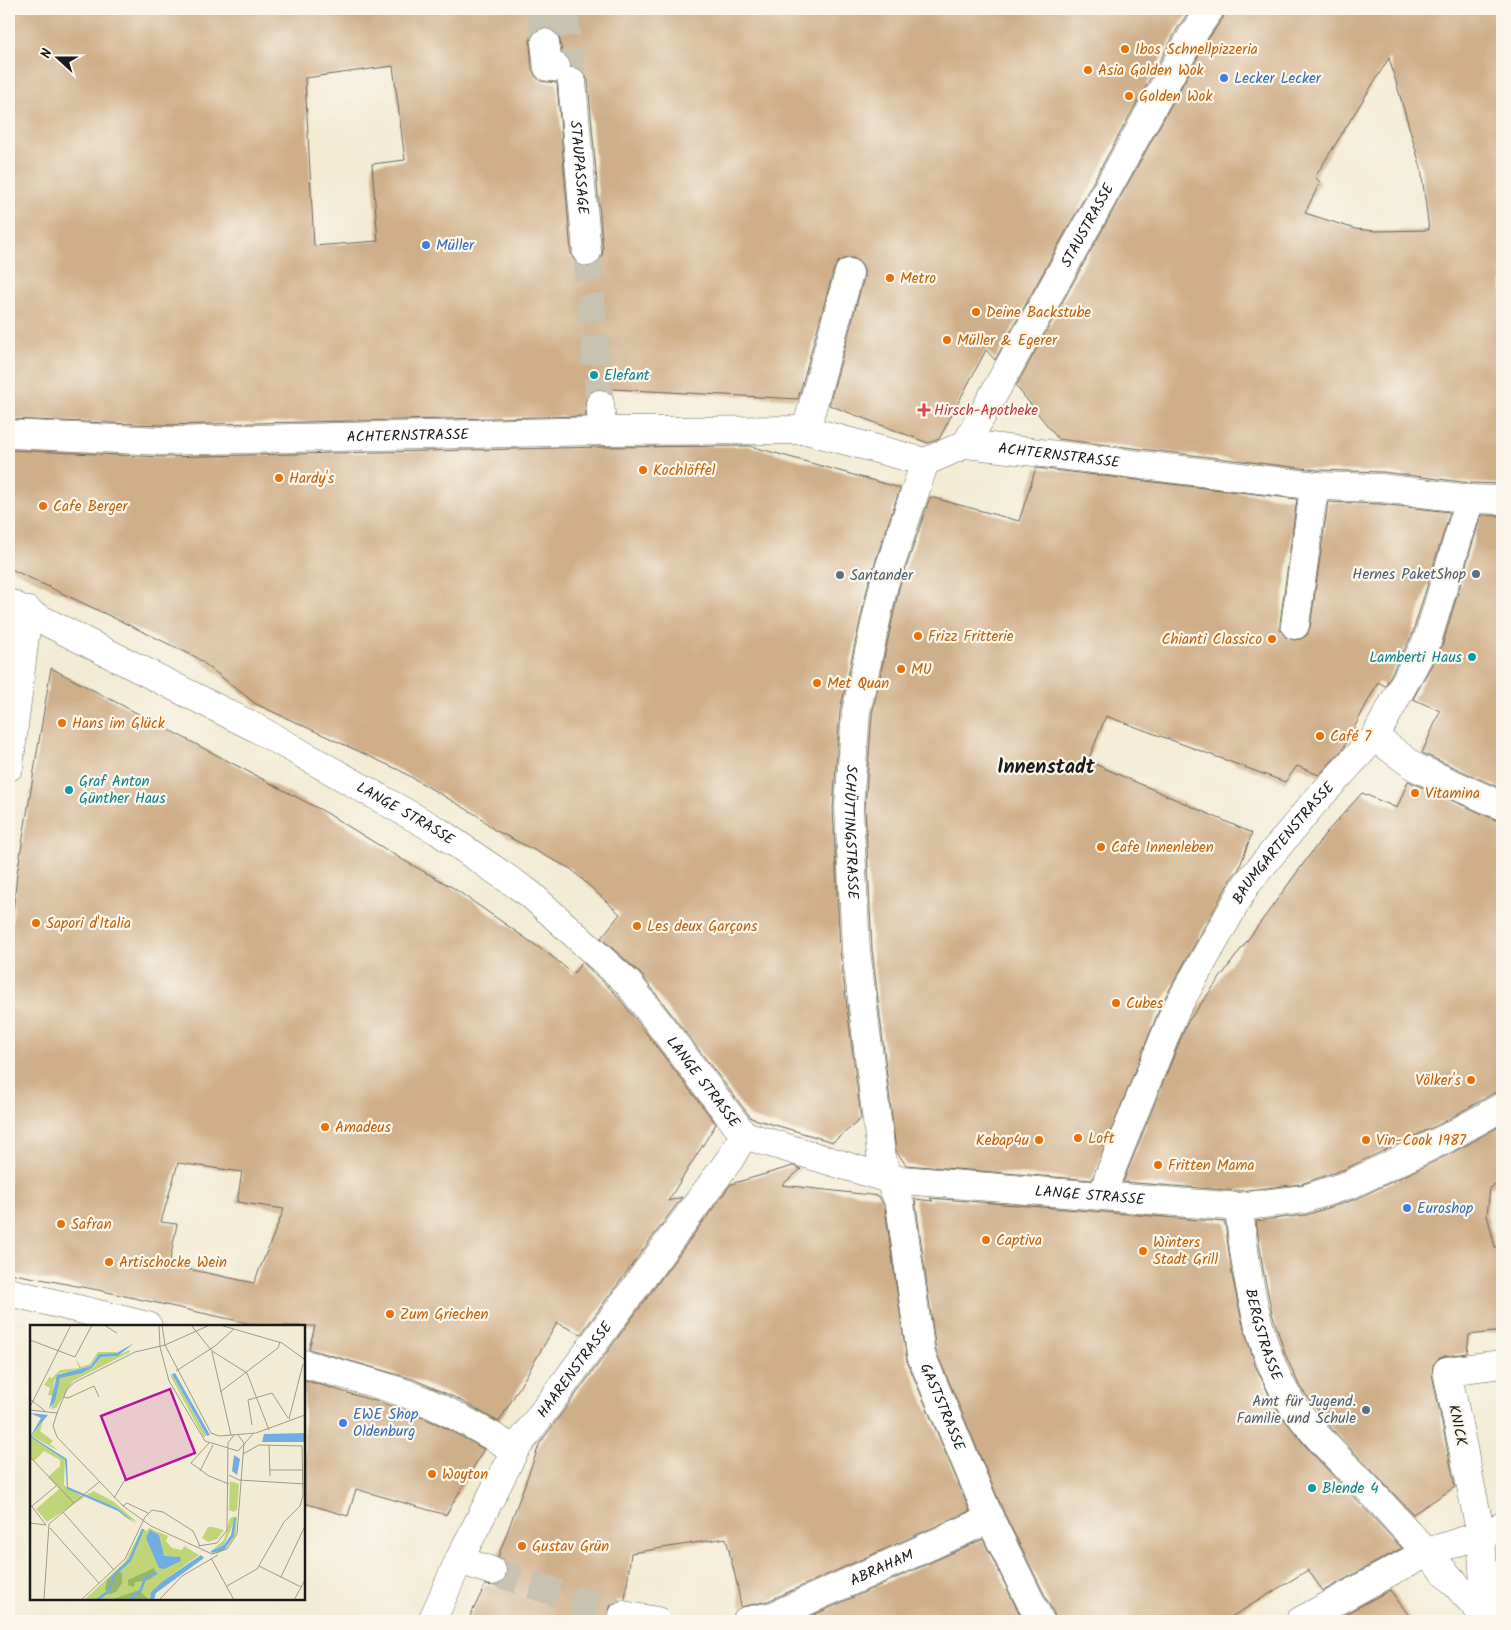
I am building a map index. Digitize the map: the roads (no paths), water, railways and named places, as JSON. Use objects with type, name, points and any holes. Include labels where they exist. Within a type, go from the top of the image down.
[{"type":"street","name":"STAUSTRASSE","points":[[966,444],[1194,34],[1210,9]]},
{"type":"street","name":"STAUPASSAGE","points":[[558,64],[587,252]]},
{"type":"street","points":[[806,430],[849,273]]},
{"type":"street","points":[[600,404],[603,431]]},
{"type":"street","name":"ACHTERNSTRASSE","points":[[9,434],[162,442],[603,431],[806,430],[925,462]]},
{"type":"street","points":[[925,462],[966,444]]},
{"type":"street","name":"ACHTERNSTRASSE","points":[[966,444],[1317,486],[1381,488],[1470,499],[1502,500]]},
{"type":"street","name":"SCHÜTTINGSTRASSE","points":[[889,1179],[881,1154],[856,950],[849,807],[856,712],[884,584],[925,462]]},
{"type":"street","points":[[1295,625],[1312,502],[1317,486]]},
{"type":"street","name":"BAUMGARTENSTRASSE","points":[[1104,1195],[1108,1178],[1175,1011],[1246,885],[1312,805],[1376,737],[1427,641],[1470,499]]},
{"type":"street","points":[[9,767],[18,607]]},
{"type":"street","name":"LANGE STRASSE","points":[[18,607],[258,729],[438,831],[530,894],[628,983],[744,1135],[889,1179],[1240,1207],[1304,1199],[1351,1184],[1447,1138],[1502,1107]]},
{"type":"street","points":[[1376,737],[1415,767],[1502,806]]},
{"type":"street","name":"HAARENSTRASSE","points":[[432,1621],[515,1450],[730,1159],[744,1135]]},
{"type":"street","name":"GASTSTRASSE","points":[[889,1179],[900,1204],[921,1355],[990,1519],[1040,1621]]},
{"type":"street","name":"BERGSTRASSE","points":[[1240,1207],[1241,1230],[1255,1307],[1278,1380],[1295,1408],[1313,1430],[1488,1620]]},
{"type":"street","points":[[9,1292],[144,1325]]},
{"type":"street","points":[[305,1364],[407,1394],[468,1422],[515,1450]]},
{"type":"street","name":"KNICK","points":[[1488,1620],[1493,1530],[1447,1371],[1502,1364]]},
{"type":"street","name":"ABRAHAM","points":[[746,1621],[773,1618],[990,1519]]},
{"type":"street","points":[[1300,1621],[1427,1552],[1493,1530]]},
{"type":"street","points":[[460,1560],[492,1571]]},
{"type":"street","points":[[623,1616],[656,1621]]},
{"type":"tunnel","points":[[541,9],[545,43]]},
{"type":"tunnel","points":[[564,9],[572,82]]},
{"type":"tunnel","points":[[587,252],[600,404]]},
{"type":"tunnel","points":[[492,1571],[623,1615]]},
{"type":"place","name":"Ibos Schnellpizzeria","points":[[1125,49]]},
{"type":"place","name":"Asia Golden Wok","points":[[1088,70]]},
{"type":"place","name":"Lecker Lecker","points":[[1224,78]]},
{"type":"place","name":"Golden Wok","points":[[1129,96]]},
{"type":"place","name":"Müller","points":[[426,245]]},
{"type":"place","name":"Metro","points":[[890,278]]},
{"type":"place","name":"Deine Backstube","points":[[976,312]]},
{"type":"place","name":"Müller & Egerer","points":[[947,340]]},
{"type":"place","name":"Elefant","points":[[594,375]]},
{"type":"place","name":"Hirsch-Apotheke","points":[[924,410]]},
{"type":"place","name":"Kochlöffel","points":[[643,470]]},
{"type":"place","name":"Hardy's","points":[[279,478]]},
{"type":"place","name":"Cafe Berger","points":[[43,506]]},
{"type":"place","name":"Hernes PaketShop","points":[[1476,574]]},
{"type":"place","name":"Santander","points":[[840,575]]},
{"type":"place","name":"Frizz Fritterie","points":[[918,636]]},
{"type":"place","name":"Chianti Classico","points":[[1272,639]]},
{"type":"place","name":"Lamberti Haus","points":[[1472,657]]},
{"type":"place","name":"MU","points":[[901,669]]},
{"type":"place","name":"Met Quan","points":[[817,683]]},
{"type":"place","name":"Hans im Glück","points":[[62,723]]},
{"type":"place","name":"Café 7","points":[[1320,736]]},
{"type":"place","name":"Graf Anton Günther Haus","points":[[69,790]]},
{"type":"place","name":"Vitamina","points":[[1415,793]]},
{"type":"place","name":"Cafe Innenleben","points":[[1101,847]]},
{"type":"place","name":"Sapori d'Italia","points":[[36,923]]},
{"type":"place","name":"Les deux Garçons","points":[[637,926]]},
{"type":"place","name":"Cubes","points":[[1116,1003]]},
{"type":"place","name":"Völker's","points":[[1471,1080]]},
{"type":"place","name":"Amadeus","points":[[325,1127]]},
{"type":"place","name":"Loft","points":[[1078,1138]]},
{"type":"place","name":"Kebap4u","points":[[1039,1140]]},
{"type":"place","name":"Vin-Cook 1987","points":[[1366,1140]]},
{"type":"place","name":"Fritten Mama","points":[[1158,1165]]},
{"type":"place","name":"Euroshop","points":[[1407,1208]]},
{"type":"place","name":"Safran","points":[[61,1224]]},
{"type":"place","name":"Captiva","points":[[986,1240]]},
{"type":"place","name":"Winters Stadt Grill","points":[[1143,1251]]},
{"type":"place","name":"Artischocke Wein","points":[[109,1262]]},
{"type":"place","name":"Zum Griechen","points":[[390,1314]]},
{"type":"place","name":"Amt für Jugend. Familie und Schule","points":[[1366,1410]]},
{"type":"place","name":"EWE Shop Oldenburg","points":[[343,1423]]},
{"type":"place","name":"Woyton","points":[[432,1474]]},
{"type":"place","name":"Blende 4","points":[[1312,1488]]},
{"type":"place","name":"Gustav Grün","points":[[522,1546]]},
{"type":"district","name":"Innenstadt","points":[[1046,766]]}]
